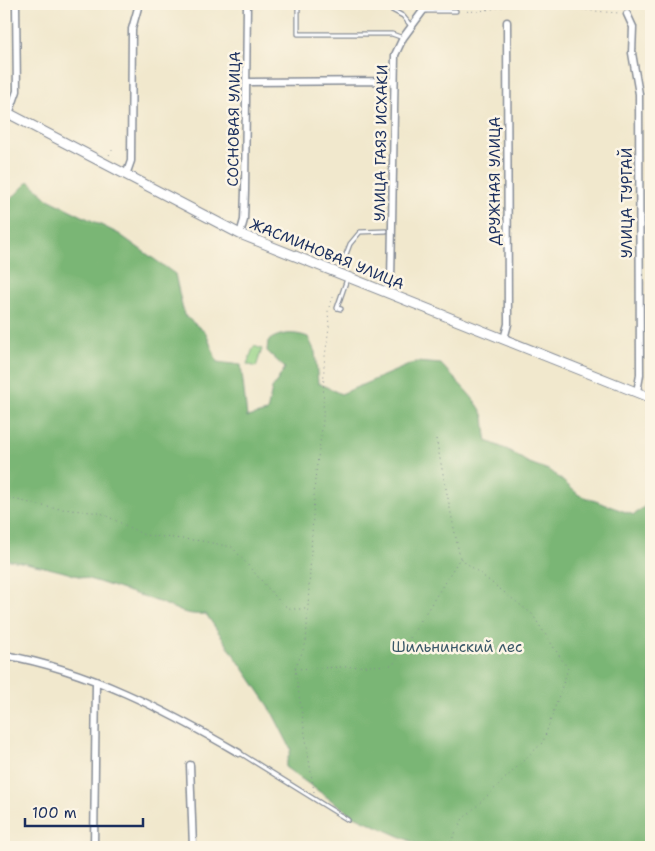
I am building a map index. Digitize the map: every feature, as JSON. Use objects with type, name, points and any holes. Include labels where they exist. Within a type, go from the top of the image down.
[{"type":"street","points":[[6,112],[17,91],[16,4]]},
{"type":"street","points":[[126,175],[131,161],[132,29],[139,4]]},
{"type":"street","name":"СОСНОВАЯ УЛИЦА","points":[[240,234],[244,220],[248,4]]},
{"type":"street","name":"УЛИЦА ГАЯЗ ИСХАКИ","points":[[387,292],[391,281],[393,81],[395,55],[403,38],[428,4]]},
{"type":"street","name":"УЛИЦА ТУРГАЙ","points":[[627,14],[633,27],[632,53],[639,94],[640,375],[637,392]]},
{"type":"street","name":"ДРУЖНАЯ УЛИЦА","points":[[504,339],[508,324],[507,22]]},
{"type":"street","points":[[248,82],[393,81]]},
{"type":"street","name":"ЖАСМИНОВАЯ УЛИЦА","points":[[6,112],[240,234],[651,398]]},
{"type":"street","points":[[4,654],[80,674],[115,688],[177,716],[239,753]]},
{"type":"street","points":[[94,847],[96,682]]},
{"type":"street","points":[[190,765],[193,847]]},
{"type":"lane","points":[[298,4],[298,34],[392,34],[403,38]]},
{"type":"lane","points":[[381,4],[403,16],[411,26]]},
{"type":"lane","points":[[422,11],[456,11]]},
{"type":"lane","points":[[345,257],[350,244],[360,232],[386,231]]},
{"type":"lane","points":[[341,309],[337,308],[348,277]]},
{"type":"lane","points":[[239,753],[348,820]]},
{"type":"path","points":[[456,11],[475,12],[519,5],[569,6],[585,11],[627,14]]},
{"type":"path","points":[[315,800],[295,669],[306,643],[315,480],[323,421],[324,364],[329,327],[328,311],[331,300],[344,289]]},
{"type":"path","points":[[436,439],[460,558],[532,614],[568,669],[543,742],[462,820],[448,847]]},
{"type":"path","points":[[4,497],[52,508],[101,513],[144,535],[202,541],[232,547],[282,604],[291,609],[307,609]]},
{"type":"path","points":[[295,669],[393,665],[460,558]]},
{"type":"green space","name":"Шильнинский лес","points":[[29,181],[48,199],[119,234],[175,274],[184,315],[206,333],[217,362],[241,365],[247,417],[267,412],[272,389],[285,368],[267,351],[268,341],[283,334],[298,334],[308,337],[315,352],[318,383],[341,394],[416,362],[441,364],[477,404],[484,417],[487,441],[508,450],[527,462],[551,471],[579,495],[634,515],[651,501],[651,847],[424,847],[352,815],[285,767],[291,749],[269,706],[206,614],[185,613],[118,588],[43,567],[4,559],[4,202],[11,199]]},
{"type":"green space","points":[[254,346],[262,349],[256,367],[247,364]]}]
